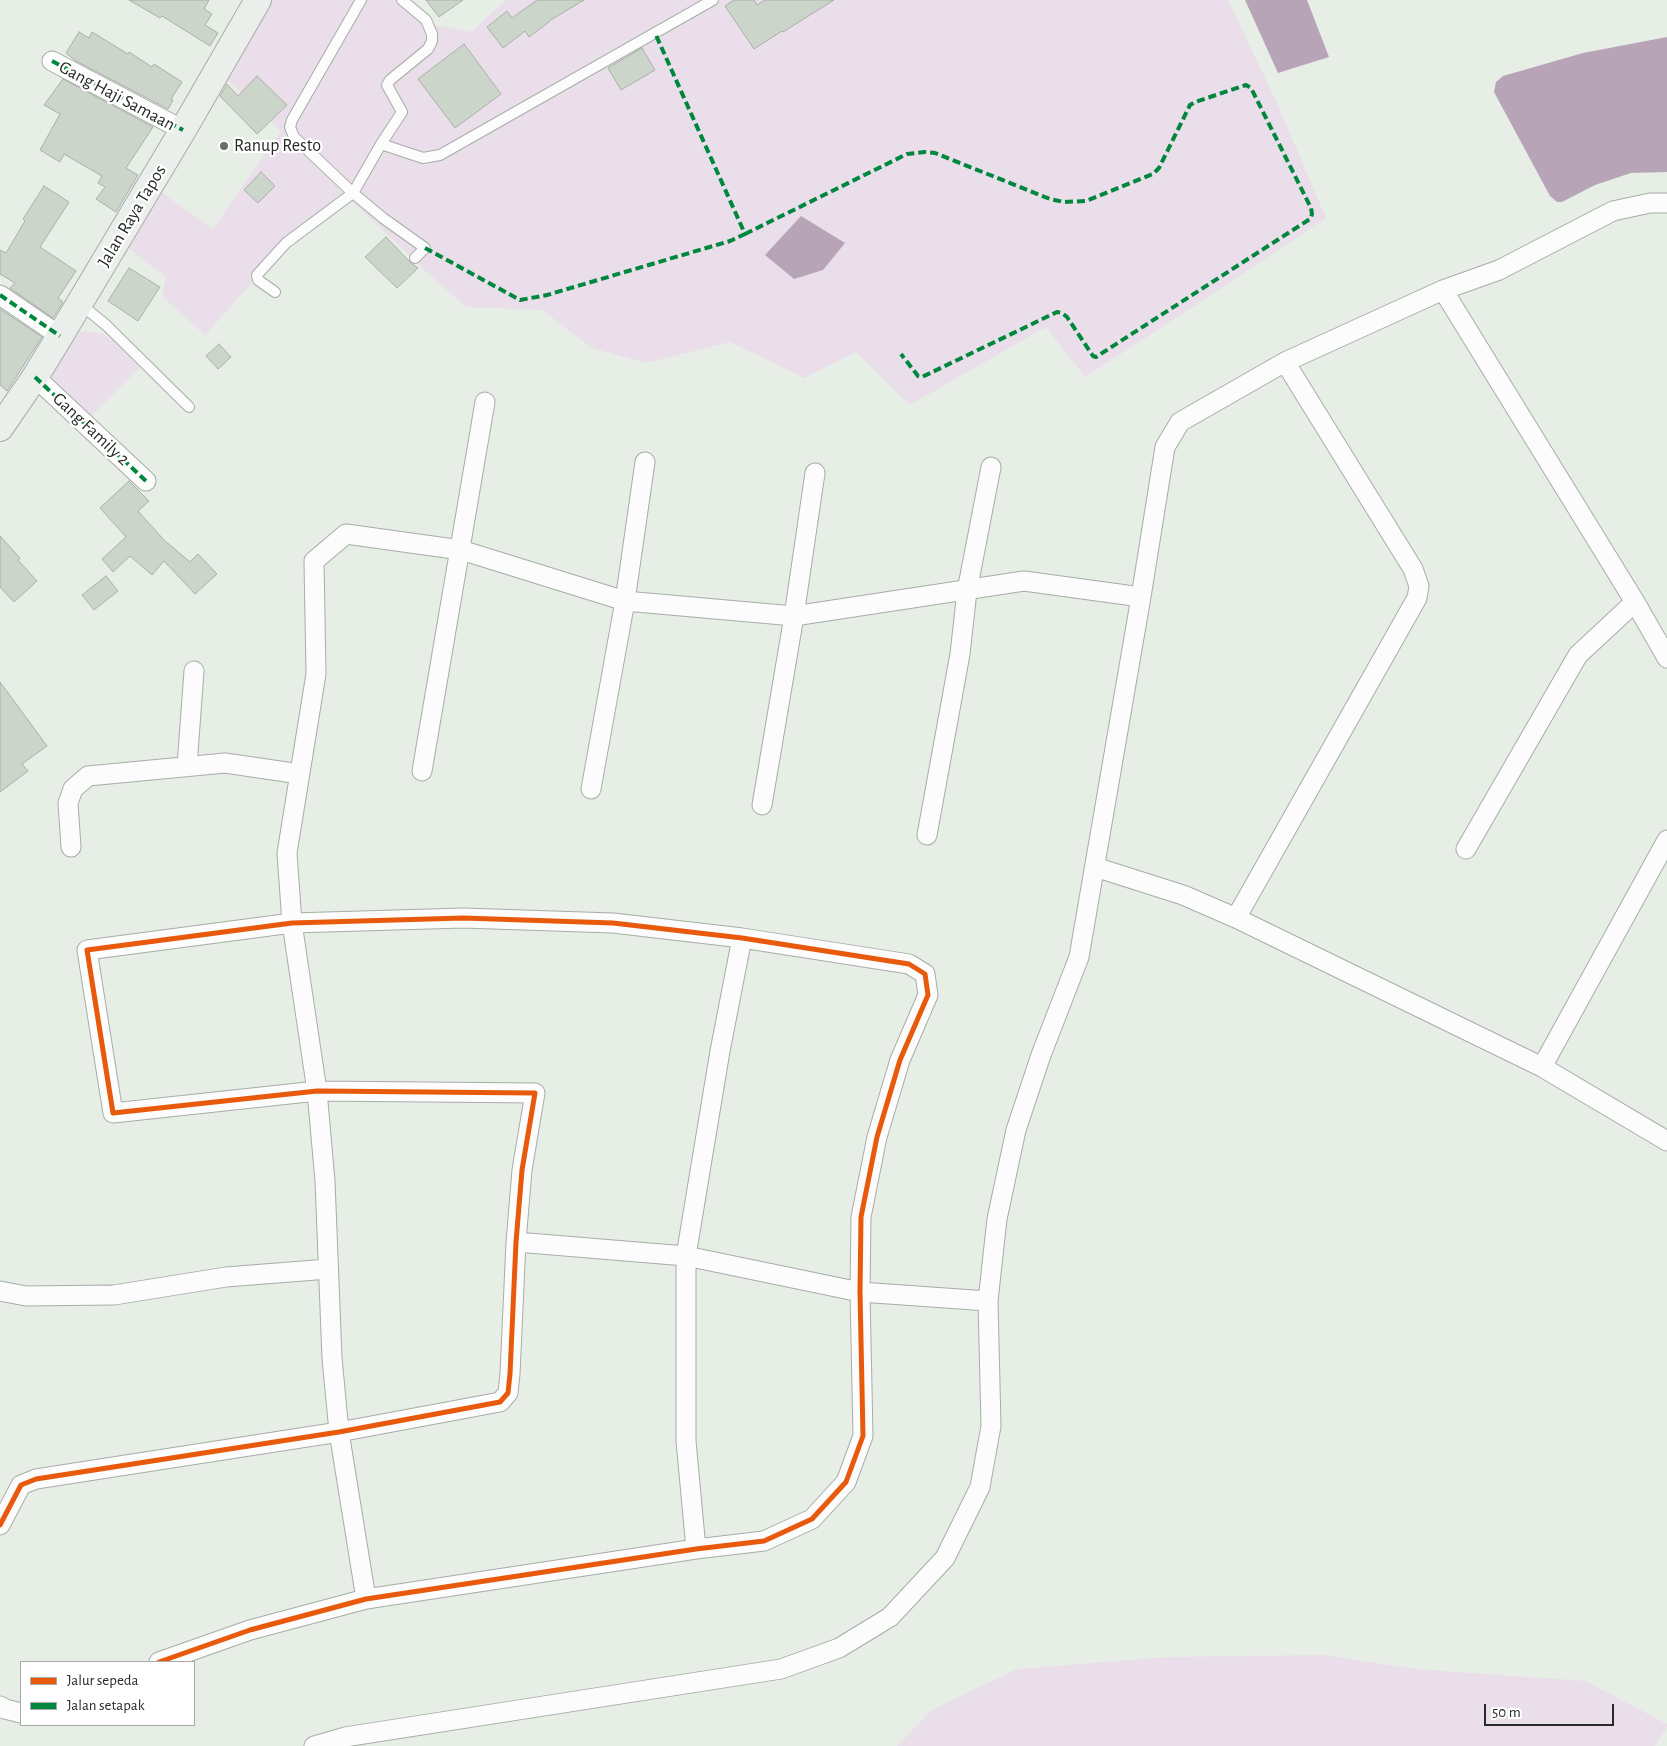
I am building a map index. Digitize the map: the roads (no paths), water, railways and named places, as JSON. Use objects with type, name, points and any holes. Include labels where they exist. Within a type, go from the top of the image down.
[{"type":"main road","name":"Jalan Raya Tapos","points":[[0,428],[60,336],[258,0]]},
{"type":"street","name":"Gang Haji Samaan","points":[[52,61],[183,130]]},
{"type":"street","points":[[314,1746],[345,1737],[781,1669],[838,1648],[890,1617],[945,1558],[980,1487],[991,1426],[988,1301],[997,1219],[1016,1130],[1041,1055],[1079,958],[1165,447],[1180,422],[1285,362],[1443,290],[1499,270],[1613,211],[1650,203],[1667,203]]},
{"type":"street","points":[[1443,290],[1635,602],[1667,658]]},
{"type":"street","points":[[0,295],[60,336]]},
{"type":"street","points":[[1236,918],[1417,598],[1419,586],[1413,569],[1285,362]]},
{"type":"street","name":"Gang Family 2","points":[[35,377],[146,481]]},
{"type":"street","points":[[422,772],[485,402]]},
{"type":"street","points":[[591,789],[625,601],[645,462]]},
{"type":"street","points":[[927,835],[960,654],[967,591],[990,467]]},
{"type":"street","points":[[762,805],[794,616],[815,473]]},
{"type":"street","points":[[366,1600],[338,1432],[332,1358],[325,1181],[318,1091],[292,923],[287,853],[316,674],[314,561],[346,534],[461,550],[625,601],[794,616],[1024,581],[1141,597]]},
{"type":"street","points":[[1466,849],[1578,655],[1635,602]]},
{"type":"street","points":[[187,766],[194,671]]},
{"type":"street","points":[[71,847],[68,803],[73,789],[88,776],[225,762],[300,774]]},
{"type":"street","points":[[1542,1068],[1667,840]]},
{"type":"street","points":[[1095,867],[1182,895],[1236,918],[1542,1068],[1667,1141]]},
{"type":"street","points":[[0,1525],[20,1485],[36,1479],[338,1432],[500,1402],[508,1393],[522,1170],[535,1093],[318,1091],[113,1113],[87,950],[292,923],[483,919],[613,923],[742,938],[909,964],[925,974],[928,996],[900,1060],[877,1137],[861,1217],[862,1436],[846,1482],[812,1519],[764,1541],[696,1549],[366,1600],[250,1630],[162,1661]]},
{"type":"street","points":[[696,1549],[686,1441],[686,1256],[720,1051],[742,938]]},
{"type":"street","points":[[516,1242],[686,1256],[860,1292],[988,1301]]},
{"type":"street","points":[[0,1291],[26,1296],[114,1296],[226,1277],[328,1269]]},
{"type":"street","points":[[0,1706],[20,1714]]},
{"type":"lane","points":[[361,0],[292,120],[291,133],[353,193],[424,248],[415,258]]},
{"type":"lane","points":[[275,292],[257,278],[257,275],[286,243],[353,193],[402,112],[387,86],[390,80],[428,49],[432,41],[432,34],[426,20],[402,0]]},
{"type":"lane","points":[[381,144],[423,158],[440,155],[713,0]]},
{"type":"lane","points":[[79,303],[106,326],[189,407]]},
{"type":"place","name":"Ranup Resto","points":[[224,146]]}]
